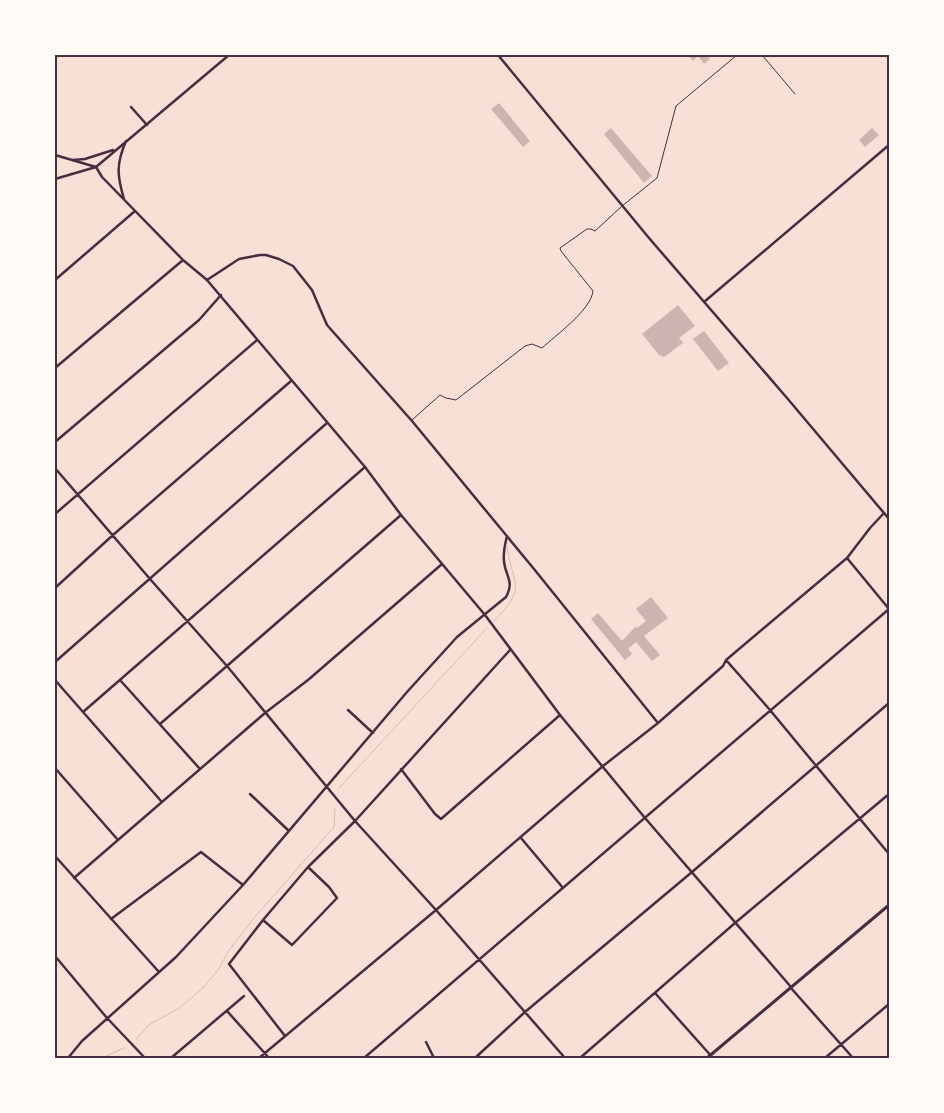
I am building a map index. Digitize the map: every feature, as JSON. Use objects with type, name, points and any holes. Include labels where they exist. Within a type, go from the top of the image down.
[{"type":"main road","points":[[710,1057],[889,905]]},
{"type":"street","points":[[55,179],[96,166],[229,55]]},
{"type":"street","points":[[498,55],[622,206],[889,519]]},
{"type":"street","points":[[131,107],[147,125]]},
{"type":"street","points":[[125,200],[118,170],[120,155],[126,141]]},
{"type":"street","points":[[704,302],[889,145]]},
{"type":"street","points":[[74,160],[85,159],[115,150]]},
{"type":"street","points":[[56,154],[96,166],[102,177],[183,260],[207,280],[221,295],[485,615],[560,715],[645,818],[853,1058]]},
{"type":"street","points":[[55,280],[135,211]]},
{"type":"street","points":[[207,280],[239,259],[260,255],[279,259],[293,266],[312,290],[327,325],[412,421],[658,724]]},
{"type":"street","points":[[55,368],[183,260]]},
{"type":"street","points":[[55,442],[199,320],[221,295]]},
{"type":"street","points":[[55,514],[257,340]]},
{"type":"street","points":[[55,588],[113,535],[291,381]]},
{"type":"street","points":[[55,662],[327,423]]},
{"type":"street","points":[[83,712],[364,467]]},
{"type":"street","points":[[55,468],[227,666],[354,821],[436,910],[565,1058]]},
{"type":"street","points":[[259,1058],[521,838],[603,766],[658,724],[723,666],[726,660],[846,558],[884,513]]},
{"type":"street","points":[[160,724],[401,515]]},
{"type":"street","points":[[68,1058],[82,1041],[176,957],[243,885],[456,637],[506,597],[510,589],[510,581],[504,562],[507,536]]},
{"type":"street","points":[[364,1058],[889,609],[846,558]]},
{"type":"street","points":[[74,878],[265,713],[308,680],[442,564]]},
{"type":"street","points":[[285,1036],[229,964],[308,867],[354,821],[510,650]]},
{"type":"street","points":[[726,660],[770,710],[889,854]]},
{"type":"street","points":[[55,680],[162,802]]},
{"type":"street","points":[[120,680],[200,769]]},
{"type":"street","points":[[474,1058],[525,1012],[889,703]]},
{"type":"street","points":[[348,710],[373,733]]},
{"type":"street","points":[[401,769],[435,814],[441,819],[560,715]]},
{"type":"street","points":[[55,768],[119,841]]},
{"type":"street","points":[[250,794],[289,831]]},
{"type":"street","points":[[580,1058],[735,923],[861,820],[889,794]]},
{"type":"street","points":[[521,838],[564,888]]},
{"type":"street","points":[[111,920],[201,852],[243,885]]},
{"type":"street","points":[[55,856],[159,972]]},
{"type":"street","points":[[263,920],[292,945],[337,898],[329,886],[308,867]]},
{"type":"street","points":[[55,956],[107,1018],[145,1058]]},
{"type":"street","points":[[656,993],[710,1057]]},
{"type":"street","points":[[171,1058],[244,996]]},
{"type":"street","points":[[825,1058],[889,1004]]},
{"type":"street","points":[[227,1011],[269,1058]]},
{"type":"street","points":[[426,1042],[434,1058]]},
{"type":"lane","points":[[412,421],[440,395],[456,400],[525,346],[532,344],[542,348],[569,326],[592,298],[593,291],[560,248],[587,229],[591,228],[595,231],[657,178],[676,106],[737,55]]},
{"type":"lane","points":[[762,55],[795,94]]},
{"type":"building","points":[[688,55],[707,55],[710,59],[704,64],[698,56],[693,61]]},
{"type":"building","points":[[499,103],[530,141],[523,147],[491,109]]},
{"type":"building","points":[[611,128],[652,176],[644,183],[604,134]]},
{"type":"building","points":[[872,128],[879,135],[865,147],[859,140]]},
{"type":"building","points":[[678,305],[695,326],[679,338],[683,343],[664,357],[659,355],[642,334]]},
{"type":"building","points":[[704,331],[729,363],[718,371],[693,339]]},
{"type":"building","points":[[651,597],[668,618],[644,636],[660,655],[652,661],[636,642],[628,649],[632,654],[625,660],[591,619],[598,613],[622,641],[636,626],[637,628],[646,621],[636,609]]},
{"type":"waterway","points":[[494,621],[505,609],[515,593],[507,547]]},
{"type":"waterway","points":[[339,788],[487,628]]},
{"type":"waterway","points":[[136,1039],[150,1024],[178,1009],[203,988],[218,970],[229,950],[254,918],[334,827],[335,809]]},
{"type":"waterway","points":[[102,1058],[124,1048]]}]
